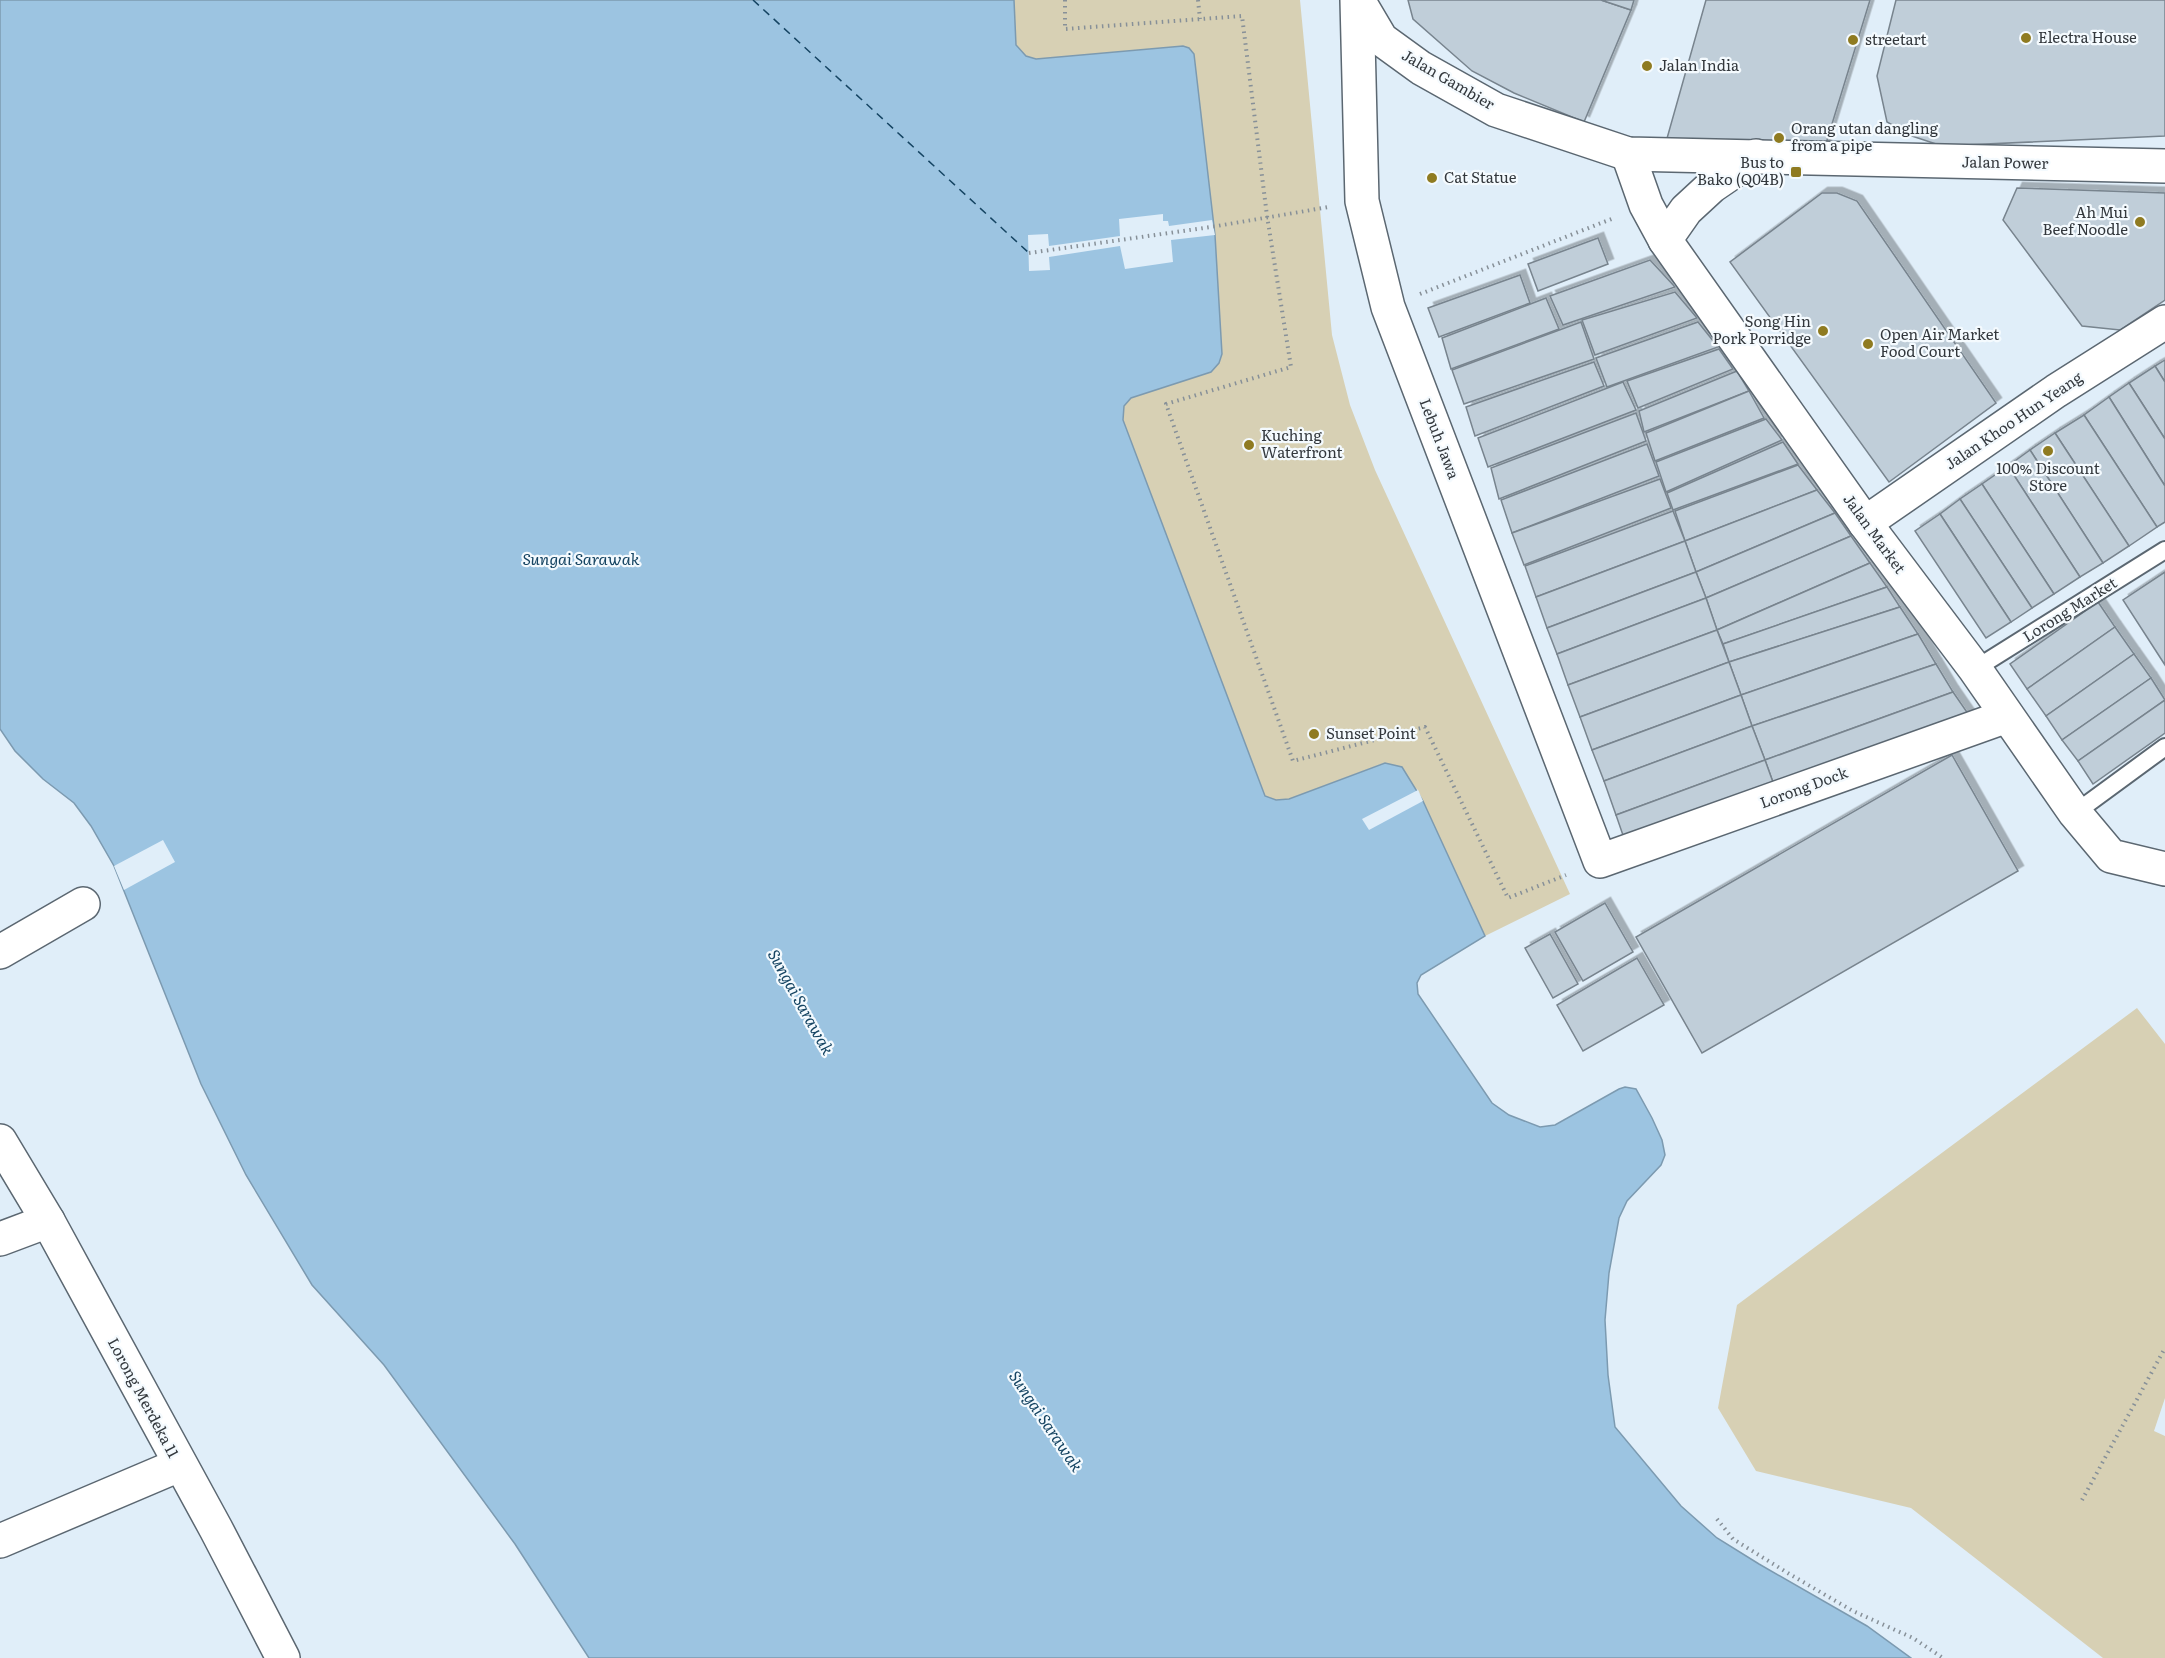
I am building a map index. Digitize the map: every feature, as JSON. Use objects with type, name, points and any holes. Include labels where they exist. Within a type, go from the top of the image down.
[{"type":"street","name":"Jalan Gambier","points":[[1358,0],[1381,39],[1421,68],[1496,110],[1628,154]]},
{"type":"street","name":"Lebuh Jawa","points":[[1358,0],[1362,201],[1388,307],[1600,861]]},
{"type":"street","name":"Jalan Power","points":[[1628,154],[2165,166]]},
{"type":"street","name":"Jalan Market","points":[[1628,154],[1646,206],[1665,240],[1865,523],[1975,669],[2075,813],[2111,856],[2165,869]]},
{"type":"street","points":[[1665,240],[1686,210],[1712,186],[1756,156]]},
{"type":"street","name":"Jalan Khoo Hun Yeang","points":[[1865,523],[2056,391],[2165,322]]},
{"type":"street","name":"Lorong Dock","points":[[1600,861],[2007,716]]},
{"type":"street","points":[[0,952],[83,904]]},
{"type":"street","name":"Lorong Merdeka 11","points":[[0,1141],[48,1221],[179,1466],[216,1529],[283,1658]]},
{"type":"street","points":[[0,1239],[48,1221]]},
{"type":"street","points":[[0,1541],[179,1466]]},
{"type":"lane","name":"Lorong Market","points":[[1975,669],[2165,550]]},
{"type":"lane","points":[[2075,813],[2165,747]]},
{"type":"path","points":[[1065,0],[1065,29],[1242,16],[1267,216],[1291,366],[1166,404],[1293,761],[1425,726],[1508,898],[1600,861]]},
{"type":"path","points":[[1198,0],[1200,19]]},
{"type":"path","points":[[1029,253],[1211,227],[1362,201]]},
{"type":"path","points":[[1388,307],[1646,206]]},
{"type":"path","points":[[2082,1500],[2165,1348]]},
{"type":"path","points":[[1717,1519],[1733,1539],[1791,1575],[1853,1611],[1912,1638],[1943,1658]]},
{"type":"shaded area","name":"Kuching Waterfront","points":[[1014,0],[1300,0],[1332,335],[1350,405],[1375,470],[1570,894],[1485,936],[1418,790],[1384,763],[1289,799],[1276,800],[1265,796],[1123,420],[1124,406],[1131,398],[1211,372],[1222,354],[1215,235],[1183,46],[1036,59],[1026,56],[1016,46]]},
{"type":"shaded area","points":[[2137,1008],[2165,1044],[2165,1398],[2154,1431],[2165,1436],[2165,1658],[2103,1658],[1911,1508],[1756,1471],[1718,1408],[1737,1305]]},
{"type":"water","name":"Sungai Sarawak","points":[[0,0],[1014,0],[1016,45],[1026,56],[1036,59],[1183,46],[1189,48],[1194,54],[1215,235],[1222,354],[1219,363],[1211,372],[1131,398],[1124,406],[1123,420],[1265,796],[1276,800],[1289,799],[1385,763],[1402,767],[1423,801],[1485,936],[1421,975],[1417,983],[1418,994],[1492,1103],[1509,1115],[1540,1127],[1555,1125],[1619,1089],[1625,1087],[1636,1089],[1662,1140],[1665,1155],[1661,1165],[1627,1201],[1619,1218],[1609,1273],[1605,1320],[1608,1375],[1615,1427],[1681,1506],[1717,1538],[1867,1626],[1911,1658],[589,1658],[515,1544],[384,1365],[312,1285],[246,1175],[201,1084],[114,866],[91,826],[74,803],[43,779],[15,751],[0,729]]},
{"type":"pier","points":[[1163,214],[1163,221],[1168,221],[1169,226],[1212,220],[1215,235],[1171,240],[1173,262],[1125,269],[1120,246],[1049,257],[1050,270],[1029,271],[1028,235],[1048,234],[1049,246],[1120,236],[1119,219]]},
{"type":"pier","points":[[1418,790],[1423,801],[1369,830],[1362,819]]},
{"type":"pier","points":[[163,840],[175,862],[124,890],[114,866]]},
{"type":"building","points":[[1408,0],[1601,0],[1631,10],[1584,122],[1514,93],[1472,71],[1413,19]]},
{"type":"building","points":[[1601,0],[1634,0],[1631,10]]},
{"type":"building","points":[[1706,0],[1870,0],[1824,150],[1664,149]]},
{"type":"building","name":"Electra House","points":[[1896,0],[2165,0],[2165,136],[1942,146],[1912,136],[1887,122],[1877,76]]},
{"type":"building","points":[[2017,188],[2165,193],[2165,300],[2120,330],[2082,326],[2003,220]]},
{"type":"building","points":[[1822,193],[1837,193],[1857,201],[1996,403],[1889,482],[1730,262]]},
{"type":"building","points":[[1598,238],[1608,264],[1538,291],[1528,264]]},
{"type":"building","points":[[1650,260],[1675,287],[1563,325],[1550,296]]},
{"type":"building","points":[[1520,275],[1530,303],[1439,337],[1428,308]]},
{"type":"building","points":[[1675,292],[1697,318],[1595,355],[1582,320]]},
{"type":"building","points":[[1546,298],[1559,329],[1451,369],[1442,338]]},
{"type":"building","points":[[1581,322],[1594,359],[1464,404],[1452,370]]},
{"type":"building","points":[[1698,322],[1718,347],[1607,387],[1596,358]]},
{"type":"building","points":[[1719,349],[1733,369],[1638,408],[1627,381]]},
{"type":"building","points":[[2165,360],[2165,382],[2155,366]]},
{"type":"building","points":[[1594,362],[1604,386],[1475,436],[1466,407]]},
{"type":"building","points":[[2155,366],[2165,382],[2165,439],[2129,383]]},
{"type":"building","points":[[1737,371],[1749,391],[1644,432],[1639,411]]},
{"type":"building","points":[[1623,382],[1636,410],[1488,467],[1478,438]]},
{"type":"building","points":[[2129,383],[2165,439],[2165,486],[2109,397]]},
{"type":"building","points":[[1749,391],[1764,418],[1655,461],[1646,433]]},
{"type":"building","points":[[2109,397],[2165,486],[2165,522],[2157,527],[2084,415]]},
{"type":"building","points":[[1636,413],[1646,441],[1499,499],[1491,468]]},
{"type":"building","points":[[2084,415],[2157,527],[2129,546],[2055,433]]},
{"type":"building","points":[[1766,419],[1782,440],[1666,492],[1656,462]]},
{"type":"building","points":[[2055,433],[2129,546],[2103,563],[2030,450]]},
{"type":"building","points":[[1783,442],[1798,464],[1673,510],[1667,493]]},
{"type":"building","points":[[1647,444],[1659,476],[1512,533],[1501,500]]},
{"type":"building","points":[[2030,450],[2103,563],[2080,577],[2008,466]]},
{"type":"building","points":[[1798,465],[1817,490],[1685,541],[1675,511]]},
{"type":"building","points":[[2008,466],[2080,577],[2054,594],[1982,484]]},
{"type":"building","points":[[1660,479],[1671,508],[1524,565],[1512,533]]},
{"type":"building","points":[[1982,484],[2054,594],[2032,608],[1960,499]]},
{"type":"building","points":[[1817,490],[1835,513],[1696,572],[1685,541]]},
{"type":"building","points":[[1960,499],[2032,608],[2011,622],[1940,514]]},
{"type":"building","points":[[1673,511],[1685,541],[1536,597],[1525,566]]},
{"type":"building","points":[[1835,513],[1851,536],[1706,598],[1696,572]]},
{"type":"building","points":[[1940,514],[2011,622],[1986,638],[1915,531]]},
{"type":"building","points":[[1851,536],[1870,563],[1717,630],[1706,598]]},
{"type":"building","points":[[1685,541],[1696,572],[1547,628],[1536,597]]},
{"type":"building","points":[[1870,563],[1887,587],[1723,644],[1717,630]]},
{"type":"building","points":[[1696,572],[1706,598],[1557,654],[1547,628]]},
{"type":"building","points":[[2165,572],[2165,665],[2123,600]]},
{"type":"building","points":[[1887,587],[1900,607],[1729,662],[1723,644]]},
{"type":"building","points":[[1706,598],[1717,630],[1568,685],[1557,654]]},
{"type":"building","points":[[2098,602],[2115,627],[2027,689],[2010,664]]},
{"type":"building","points":[[1900,607],[1918,634],[1741,695],[1729,662]]},
{"type":"building","points":[[2115,627],[2134,654],[2046,716],[2027,689]]},
{"type":"building","points":[[1717,630],[1729,662],[1580,717],[1568,685]]},
{"type":"building","points":[[1918,634],[1936,664],[1752,726],[1741,695]]},
{"type":"building","points":[[2134,654],[2151,678],[2062,740],[2046,716]]},
{"type":"building","points":[[1729,662],[1741,695],[1592,750],[1580,717]]},
{"type":"building","points":[[1936,664],[1953,692],[1765,760],[1752,726]]},
{"type":"building","points":[[2151,678],[2165,700],[2078,761],[2062,740]]},
{"type":"building","points":[[1953,692],[1971,718],[1774,785],[1765,760]]},
{"type":"building","points":[[1741,695],[1752,726],[1604,781],[1592,750]]},
{"type":"building","points":[[2165,700],[2165,733],[2093,784],[2078,761]]},
{"type":"building","points":[[1752,726],[1765,760],[1616,815],[1604,781]]},
{"type":"building","points":[[1952,755],[2018,871],[1702,1053],[1636,937]]},
{"type":"building","points":[[1765,760],[1774,785],[1625,841],[1616,815]]},
{"type":"building","points":[[1605,903],[1633,952],[1583,981],[1555,932]]},
{"type":"building","points":[[1550,934],[1578,984],[1553,998],[1525,948]]},
{"type":"building","points":[[1637,958],[1664,1005],[1583,1051],[1557,1005]]},
{"type":"ferry route","points":[[753,0],[1029,253]]},
{"type":"place","name":"Electra House","points":[[2026,38]]},
{"type":"place","name":"streetart","points":[[1853,40]]},
{"type":"place","name":"Jalan India","points":[[1647,66]]},
{"type":"place","name":"Orang utan dangling from a pipe","points":[[1779,138]]},
{"type":"place","name":"Bus to Bako (Q04B)","points":[[1796,172]]},
{"type":"place","name":"Cat Statue","points":[[1432,178]]},
{"type":"place","name":"Ah Mui Beef Noodle","points":[[2140,222]]},
{"type":"place","name":"Song Hin Pork Porridge","points":[[1823,331]]},
{"type":"place","name":"Open Air Market Food Court","points":[[1868,344]]},
{"type":"place","name":"Kuching Waterfront","points":[[1249,445]]},
{"type":"place","name":"100% Discount Store","points":[[2048,451]]},
{"type":"place","name":"Sunset Point","points":[[1314,734]]}]
